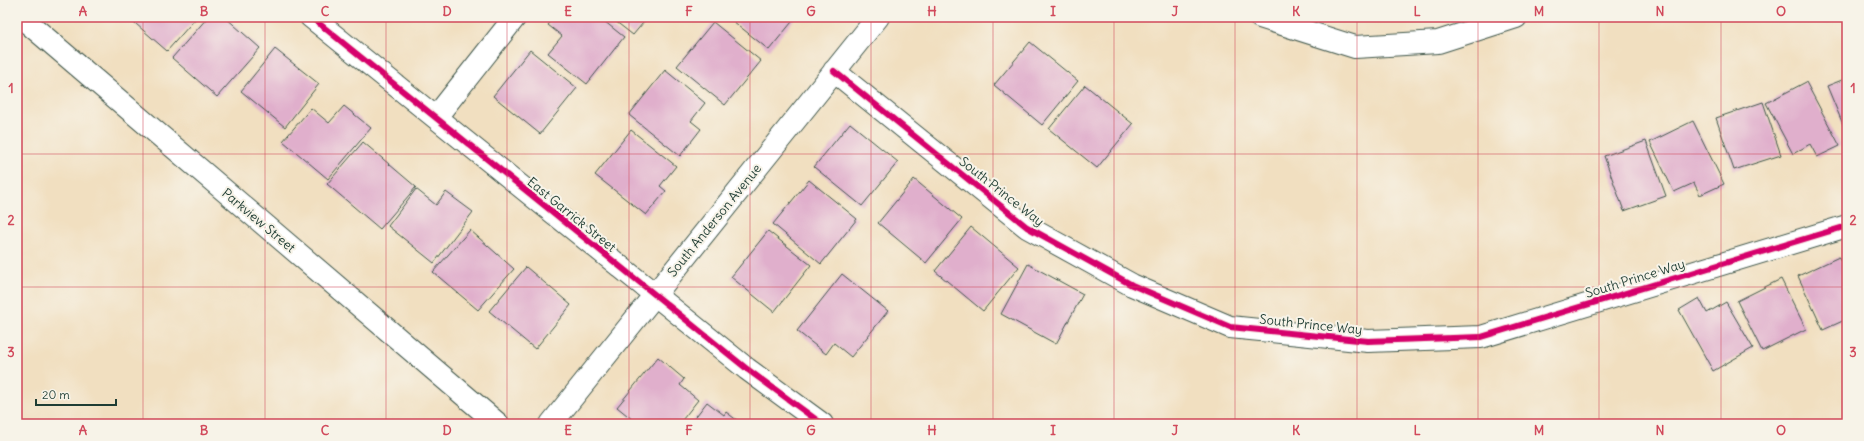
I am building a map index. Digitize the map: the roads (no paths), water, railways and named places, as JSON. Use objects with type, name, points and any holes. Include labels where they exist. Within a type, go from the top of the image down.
[{"type":"street","name":"Parkview Street","points":[[21,17],[498,424]]},
{"type":"street","name":"East Garrick Street","points":[[311,17],[747,370],[822,424]]},
{"type":"street","points":[[436,117],[515,17]]},
{"type":"street","name":"South Anderson Avenue","points":[[552,424],[654,294],[878,17]]},
{"type":"street","points":[[1260,17],[1355,48],[1438,42],[1516,17]]},
{"type":"street","name":"South Prince Way","points":[[834,71],[1027,227],[1132,285],[1230,327],[1368,341],[1481,336],[1847,226]]}]
